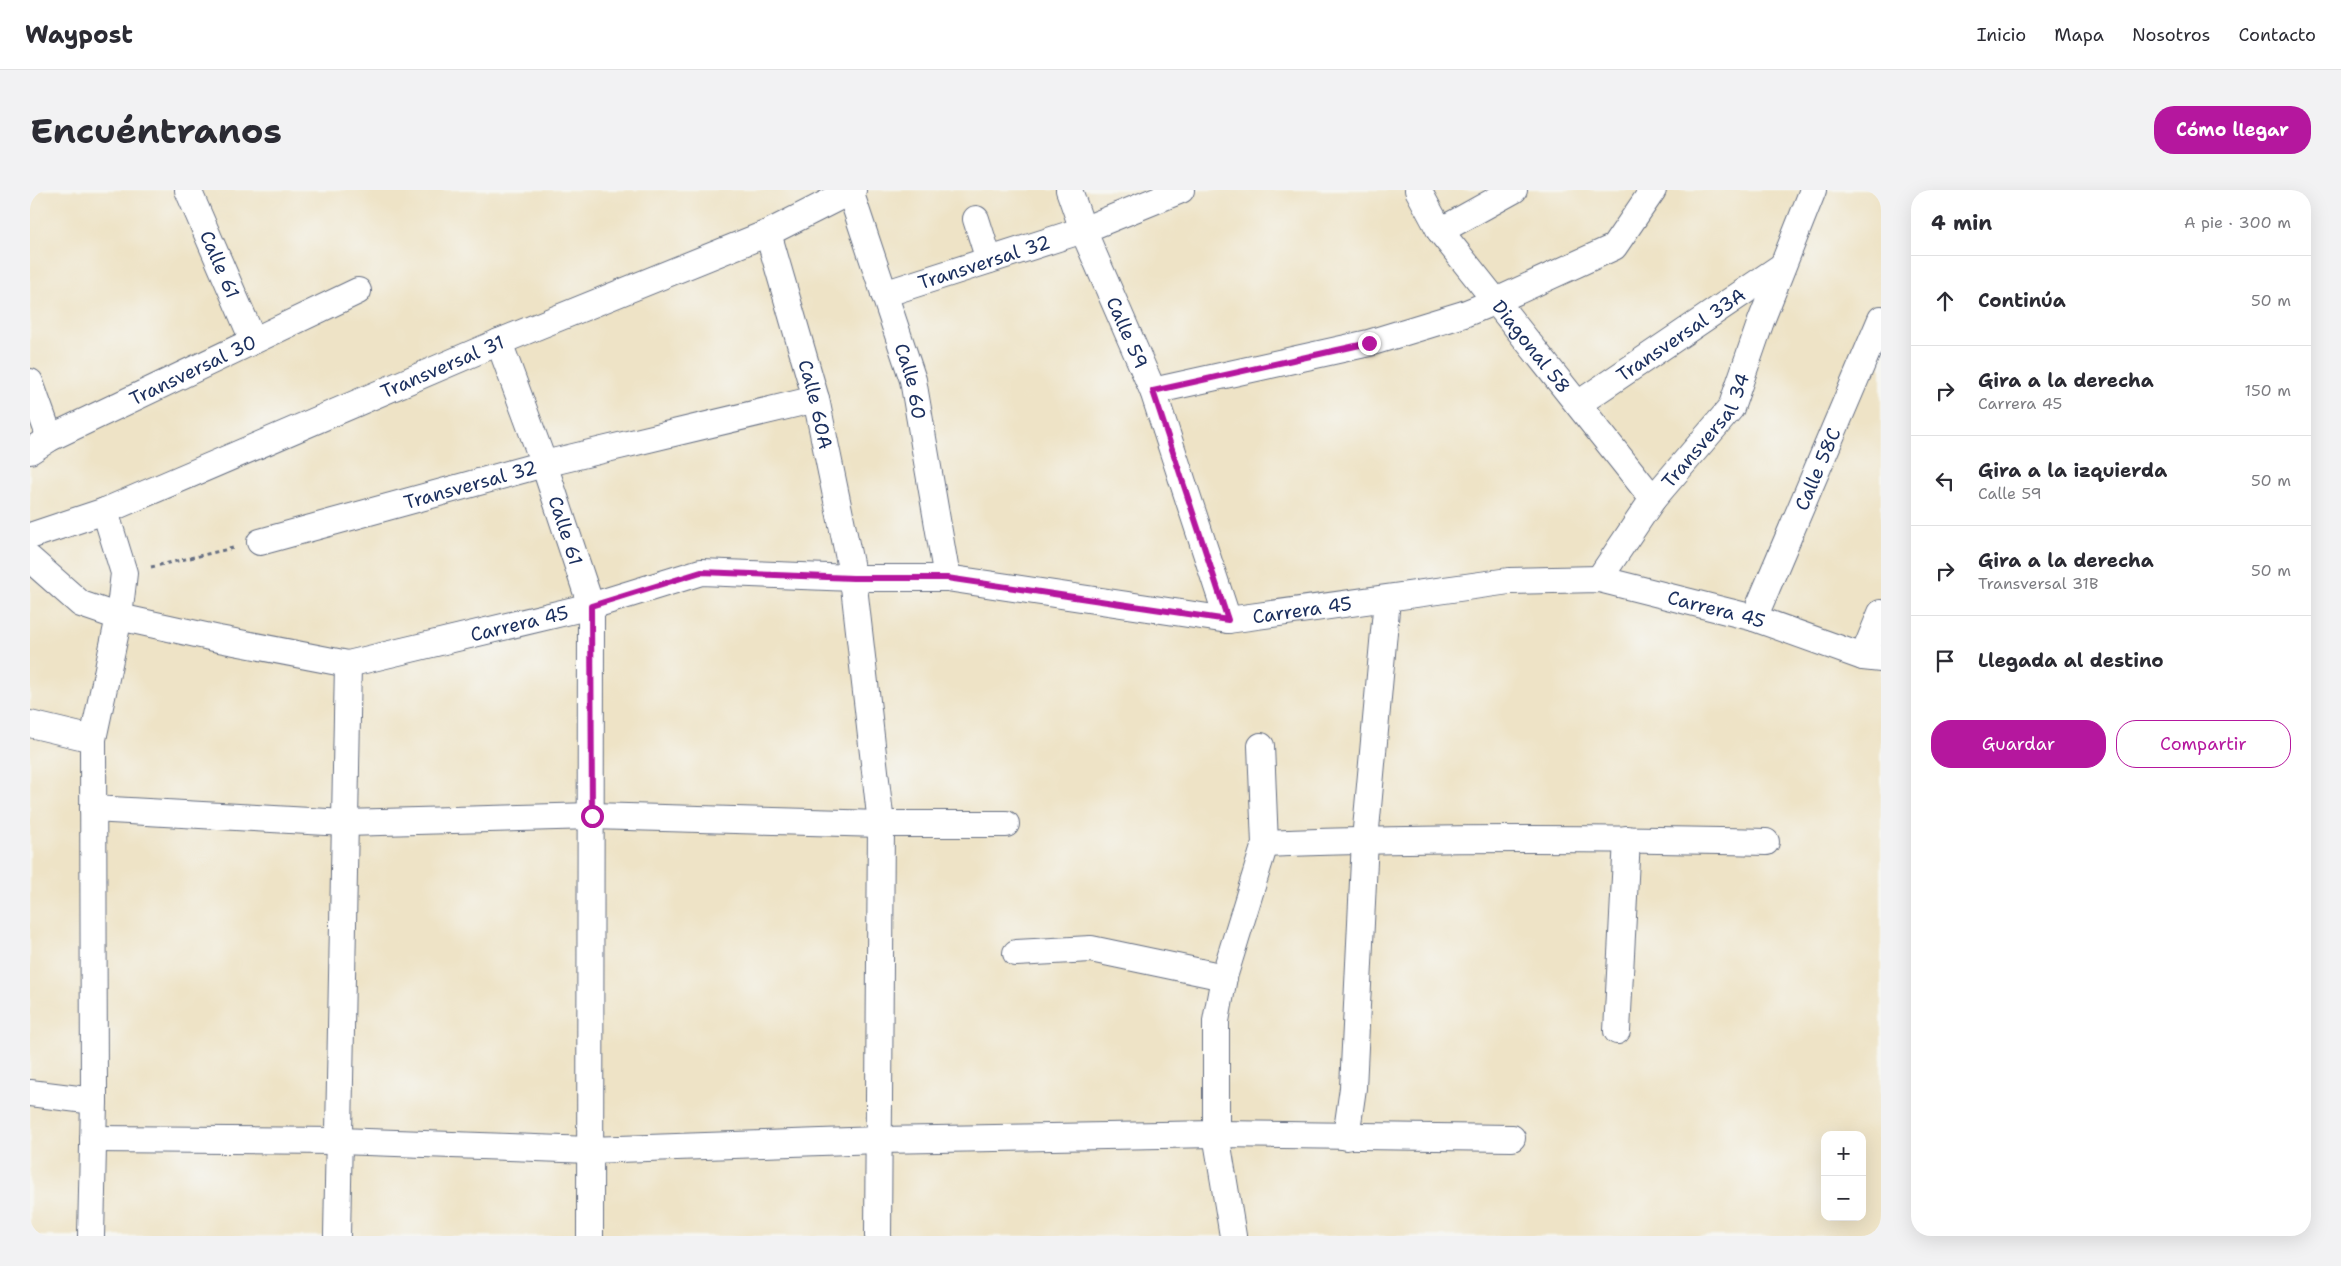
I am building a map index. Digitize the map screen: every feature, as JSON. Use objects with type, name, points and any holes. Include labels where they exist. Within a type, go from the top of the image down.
[{"type":"street","name":"Calle 61","points":[[188,190],[253,340]]},
{"type":"street","name":"Calle 59","points":[[1069,190],[1084,230],[1153,391],[1228,620]]},
{"type":"street","name":"Transversal 32","points":[[884,294],[1084,230],[1181,190]]},
{"type":"street","name":"Diagonal 58","points":[[1418,190],[1440,231],[1653,499]]},
{"type":"street","points":[[1440,231],[1514,190]]},
{"type":"street","points":[[1153,391],[1369,343],[1464,314],[1614,248],[1653,190]]},
{"type":"street","name":"Transversal 33A","points":[[1578,404],[1763,291],[1782,266],[1812,190]]},
{"type":"street","name":"Transversal 31","points":[[30,536],[105,511],[499,342],[768,233],[852,191]]},
{"type":"street","name":"Calle 60","points":[[852,191],[913,380],[947,578]]},
{"type":"street","points":[[976,218],[989,260]]},
{"type":"street","name":"Calle 60A","points":[[768,233],[816,399],[853,578],[882,824],[878,1236]]},
{"type":"street","name":"Transversal 34","points":[[1599,580],[1653,499],[1731,408],[1763,291]]},
{"type":"street","name":"Transversal 30","points":[[40,444],[253,340],[358,292]]},
{"type":"street","name":"Calle 58C","points":[[1754,618],[1881,319]]},
{"type":"street","name":"Calle 61","points":[[499,342],[544,464],[591,606],[590,1236]]},
{"type":"street","points":[[30,382],[40,444]]},
{"type":"street","name":"Transversal 32","points":[[260,542],[544,464],[816,399]]},
{"type":"street","points":[[91,1236],[94,1101],[92,739],[119,616],[124,573],[105,511]]},
{"type":"street","name":"Carrera 45","points":[[30,559],[82,604],[119,616],[219,639],[348,664],[591,606],[701,572],[853,578],[947,578],[1228,620],[1509,581],[1599,580],[1754,618],[1872,658]]},
{"type":"street","points":[[1346,1136],[1353,1088],[1365,840],[1387,599]]},
{"type":"street","points":[[1872,658],[1881,614]]},
{"type":"street","points":[[337,1236],[348,664]]},
{"type":"street","points":[[30,724],[92,739]]},
{"type":"street","points":[[1233,1236],[1216,1134],[1216,1021],[1224,977],[1266,844],[1261,746]]},
{"type":"street","points":[[93,809],[345,823],[592,816],[882,824],[1006,824]]},
{"type":"street","points":[[1617,1031],[1627,839]]},
{"type":"street","points":[[1266,844],[1365,840],[1627,839],[1766,842]]},
{"type":"street","points":[[1016,953],[1090,948],[1224,977]]},
{"type":"street","points":[[30,1093],[94,1101]]},
{"type":"street","points":[[93,1139],[340,1141],[590,1150],[879,1140],[1216,1134],[1512,1138]]},
{"type":"path","points":[[124,573],[260,542]]},
{"type":"route","points":[[592,816],[591,606],[701,572],[853,578],[947,578],[1228,620],[1153,391],[1369,343]]}]
